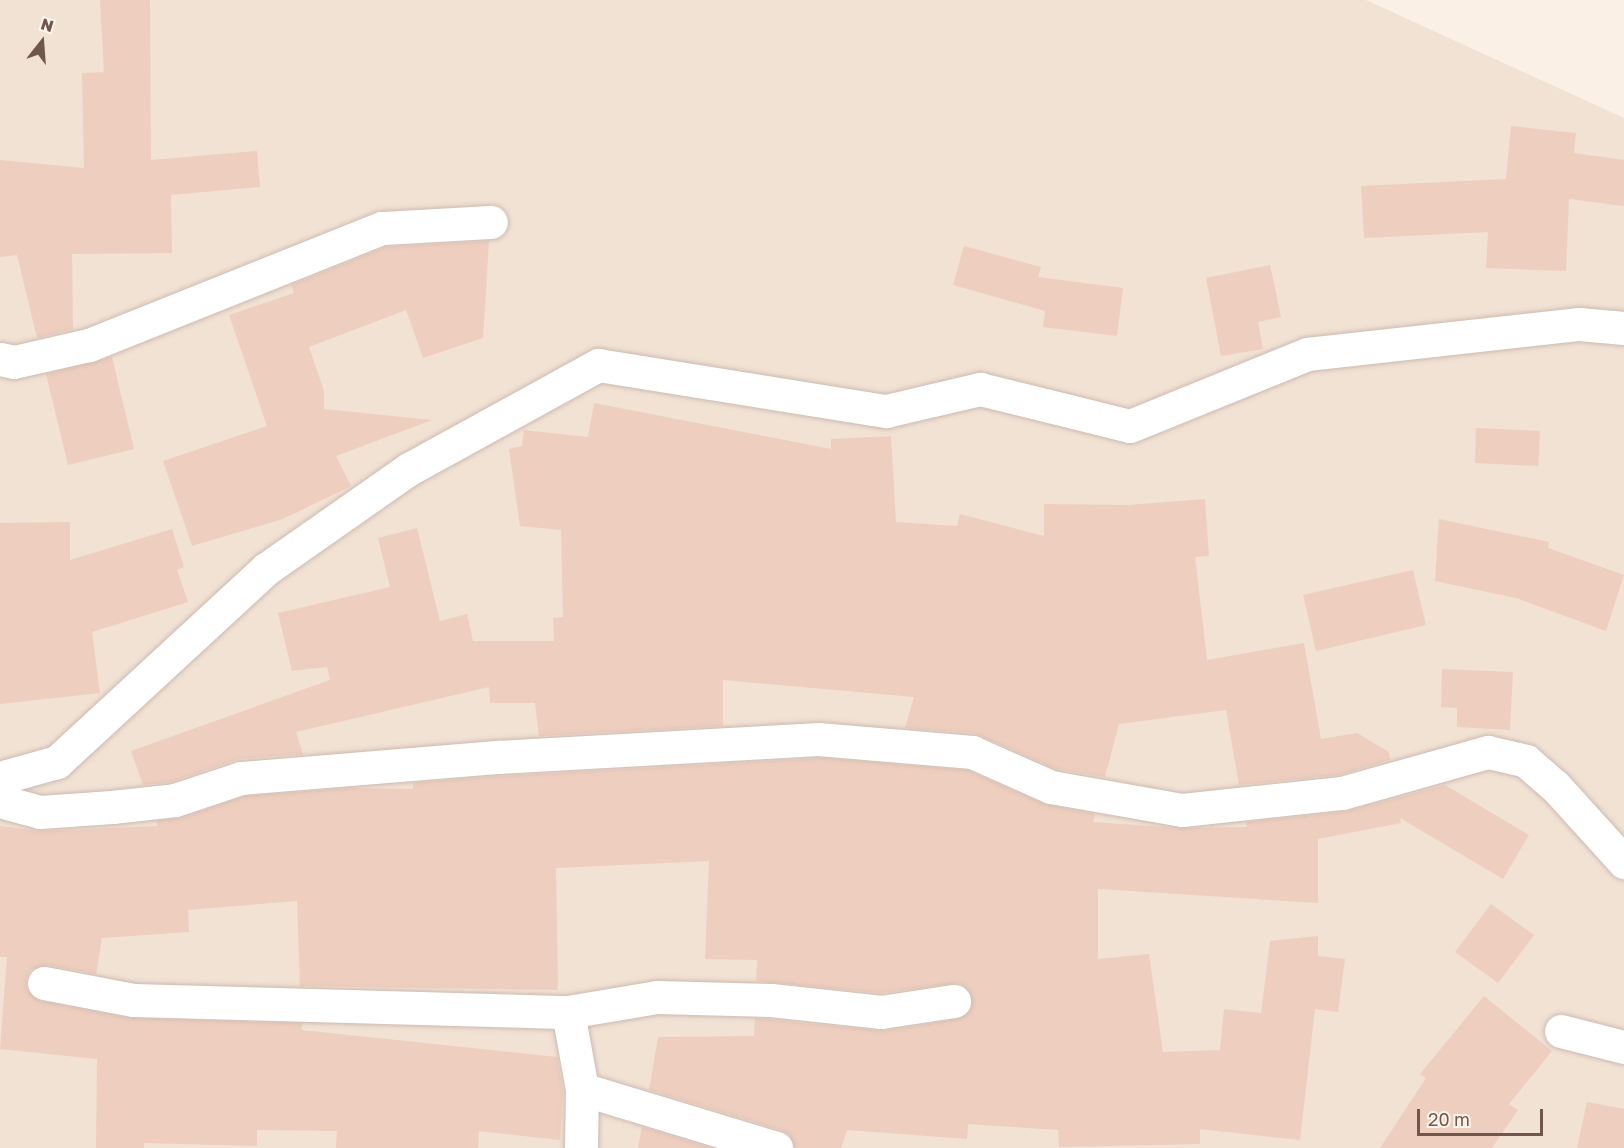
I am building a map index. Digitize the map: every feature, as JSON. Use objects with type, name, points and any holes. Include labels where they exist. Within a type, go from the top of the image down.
[{"type":"street","points":[[0,359],[14,362],[89,345],[382,228],[491,222]]},
{"type":"street","points":[[0,778],[57,762],[266,569],[409,469],[598,365],[886,411],[980,389],[1130,426],[1307,354],[1579,324],[1624,328]]},
{"type":"street","points":[[0,801],[40,812],[112,807],[176,800],[241,778],[498,757],[818,739],[972,752],[1051,787],[1182,810],[1342,793],[1488,752],[1526,761],[1555,786],[1624,862]]},
{"type":"street","points":[[44,983],[133,1000],[568,1012],[657,997],[771,1000],[881,1012],[954,1001]]},
{"type":"street","points":[[568,1012],[582,1089],[581,1148]]},
{"type":"street","points":[[1561,1031],[1624,1047]]},
{"type":"street","points":[[582,1089],[776,1148]]},
{"type":"shaded area","points":[[0,0],[1366,0],[1624,118],[1624,1148],[0,1148]]},
{"type":"building","points":[[100,0],[150,0],[151,160],[257,151],[260,187],[171,195],[172,253],[72,254],[73,329],[37,338],[17,255],[0,257],[0,160],[84,168],[82,73],[104,72]]},
{"type":"building","points":[[1511,126],[1576,133],[1574,153],[1624,160],[1624,206],[1569,199],[1566,271],[1486,268],[1488,232],[1364,238],[1361,186],[1506,179]]},
{"type":"building","points":[[489,241],[483,338],[423,358],[406,310],[309,347],[324,391],[324,409],[432,420],[336,456],[351,486],[283,519],[192,546],[163,461],[267,426],[229,315],[294,293],[291,285],[386,247]]},
{"type":"building","points":[[964,246],[1041,267],[1038,277],[1123,288],[1117,336],[1043,327],[1045,311],[953,285]]},
{"type":"building","points":[[1270,265],[1281,317],[1258,322],[1263,349],[1221,356],[1206,278]]},
{"type":"building","points":[[112,357],[134,449],[68,465],[46,374]]},
{"type":"building","points":[[594,403],[831,449],[831,439],[891,436],[896,522],[957,526],[960,514],[1044,536],[1044,504],[1128,505],[1205,499],[1209,556],[1195,557],[1207,660],[1304,643],[1321,739],[1357,733],[1389,752],[1390,760],[1338,775],[1239,785],[1226,710],[1119,724],[1105,777],[1056,769],[974,733],[905,728],[914,697],[723,680],[723,726],[539,736],[535,703],[490,703],[489,687],[296,732],[303,754],[239,759],[171,782],[143,785],[131,751],[330,680],[327,667],[292,671],[278,613],[390,587],[378,538],[417,528],[440,621],[467,614],[473,641],[554,641],[553,618],[563,617],[561,530],[520,526],[509,449],[522,446],[524,430],[588,437]]},
{"type":"building","points":[[1476,428],[1540,431],[1538,466],[1475,463]]},
{"type":"building","points":[[1439,519],[1549,542],[1548,548],[1624,575],[1606,631],[1516,598],[1435,581]]},
{"type":"building","points":[[70,522],[70,560],[172,529],[184,567],[177,570],[188,602],[92,632],[100,693],[0,704],[0,523]]},
{"type":"building","points":[[1413,570],[1426,625],[1316,651],[1303,595]]},
{"type":"building","points":[[1442,669],[1513,672],[1510,730],[1457,727],[1457,708],[1441,707]]},
{"type":"building","points":[[823,758],[967,770],[1044,804],[1095,814],[1093,822],[1179,828],[1247,827],[1246,822],[1344,812],[1445,785],[1529,835],[1503,879],[1400,818],[1401,823],[1318,839],[1318,903],[1098,889],[1098,959],[1149,954],[1163,1052],[1220,1050],[1224,1009],[1261,1013],[1270,941],[1318,936],[1318,956],[1345,959],[1338,1012],[1315,1009],[1300,1140],[1200,1129],[1200,1144],[1059,1147],[1058,1130],[968,1124],[967,1139],[847,1130],[841,1148],[794,1148],[790,1136],[781,1130],[649,1090],[658,1037],[754,1036],[755,1018],[884,1031],[957,1019],[972,1007],[969,990],[960,983],[881,993],[756,981],[757,960],[705,959],[709,861],[556,868],[558,990],[300,986],[297,901],[188,910],[189,932],[102,938],[96,974],[47,965],[30,970],[26,979],[27,990],[40,1001],[130,1018],[302,1023],[302,1030],[557,1057],[563,1091],[560,1140],[479,1131],[478,1148],[336,1148],[337,1131],[257,1130],[257,1146],[144,1143],[144,1148],[96,1148],[97,1059],[0,1049],[7,957],[0,957],[0,826],[41,831],[158,826],[156,821],[181,818],[245,796],[351,788],[413,789],[413,783],[487,777]]},
{"type":"building","points":[[1491,904],[1534,935],[1498,983],[1455,952]]},
{"type":"building","points":[[1484,996],[1552,1051],[1509,1104],[1518,1110],[1492,1148],[1380,1148],[1426,1078],[1420,1074]]},
{"type":"building","points":[[1587,1102],[1624,1109],[1624,1148],[1577,1148]]},
{"type":"building","points":[[642,1127],[712,1148],[638,1148]]}]
